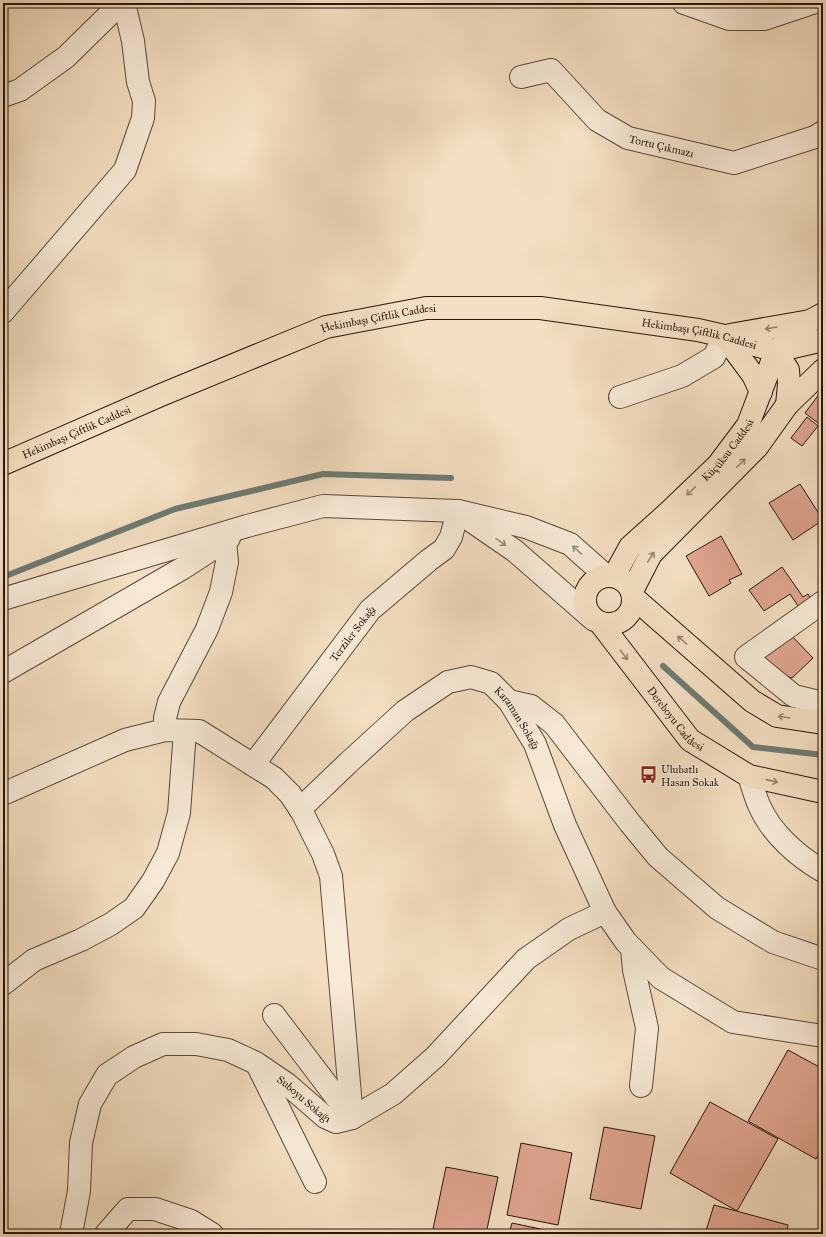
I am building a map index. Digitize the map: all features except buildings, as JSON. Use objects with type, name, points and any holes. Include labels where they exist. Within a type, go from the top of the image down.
[{"type":"main road","name":"Hekimbaşı Çiftlik Caddesi","points":[[3,464],[161,394],[326,327],[426,308],[540,308],[698,330],[776,351]]},
{"type":"main road","points":[[761,392],[753,375],[724,336],[816,318]]},
{"type":"main road","name":"Küçüksu Caddesi","points":[[610,576],[630,547],[718,465],[748,425],[776,351],[816,318]]},
{"type":"main road","points":[[787,405],[789,384],[788,370],[776,351],[823,340]]},
{"type":"main road","name":"Küçüksu Caddesi","points":[[633,594],[652,554],[757,447],[787,405],[823,370]]},
{"type":"main road","points":[[633,594],[633,606],[630,614],[617,624],[609,625],[597,622],[588,614],[585,606],[587,590],[592,583],[598,579],[610,576],[621,579],[627,584],[633,594],[752,702],[777,716],[823,723]]},
{"type":"main road","name":"Dereboyu Caddesi","points":[[597,622],[690,740],[749,776],[823,792]]},
{"type":"street","points":[[684,3],[729,19],[764,19],[812,3]]},
{"type":"street","points":[[3,96],[20,90],[66,57],[119,5],[125,7],[133,41],[138,82],[144,100],[143,118],[125,170],[3,312]]},
{"type":"street","name":"Tortu Çıkmazı","points":[[521,77],[551,70],[597,120],[628,138],[734,163],[815,137],[823,132]]},
{"type":"street","points":[[620,397],[682,376],[714,357],[724,336]]},
{"type":"street","points":[[3,599],[247,526],[323,506],[458,511],[526,527],[570,544],[610,576]]},
{"type":"street","points":[[458,511],[515,552],[597,622]]},
{"type":"street","name":"Terziler Sokağı","points":[[253,765],[370,610],[444,549],[451,537],[458,511]]},
{"type":"street","points":[[3,672],[176,572],[247,526]]},
{"type":"street","points":[[3,984],[34,960],[81,940],[111,924],[134,908],[153,881],[168,853],[179,813],[175,730],[165,718],[169,702],[207,629],[221,592],[227,562],[224,542]]},
{"type":"street","points":[[823,602],[746,657],[794,696],[823,703]]},
{"type":"street","name":"Karaman Sokağı","points":[[300,809],[405,711],[448,682],[471,677],[491,683],[509,701],[535,744],[565,825],[604,912],[626,942],[661,978],[733,1022],[823,1036]]},
{"type":"street","points":[[509,701],[531,706],[554,724],[658,857],[717,908],[772,942],[823,959]]},
{"type":"street","points":[[3,794],[125,740],[175,730],[198,731],[274,778],[290,794],[300,809],[324,854],[331,876],[352,1118]]},
{"type":"street","points":[[749,776],[759,806],[770,824],[798,854],[823,870]]},
{"type":"street","name":"Suboyu Sokağı","points":[[71,1234],[79,1191],[81,1143],[90,1104],[107,1075],[134,1057],[163,1044],[196,1044],[228,1050],[256,1063],[287,1084],[325,1117],[336,1122],[352,1118],[393,1094],[435,1057],[526,959],[569,929],[604,912]]},
{"type":"street","points":[[632,948],[634,970],[647,1028],[641,1086]]},
{"type":"street","points":[[274,1016],[352,1118]]},
{"type":"street","points":[[256,1063],[315,1182]]},
{"type":"street","points":[[106,1234],[128,1209],[155,1209],[190,1220],[212,1234]]},
{"type":"waterway","points":[[3,577],[175,509],[323,474],[451,478]]},
{"type":"waterway","points":[[663,666],[753,747],[823,755]]},
{"type":"place","name":"Ulubatlı Hasan Sokak","points":[[648,775]]}]
